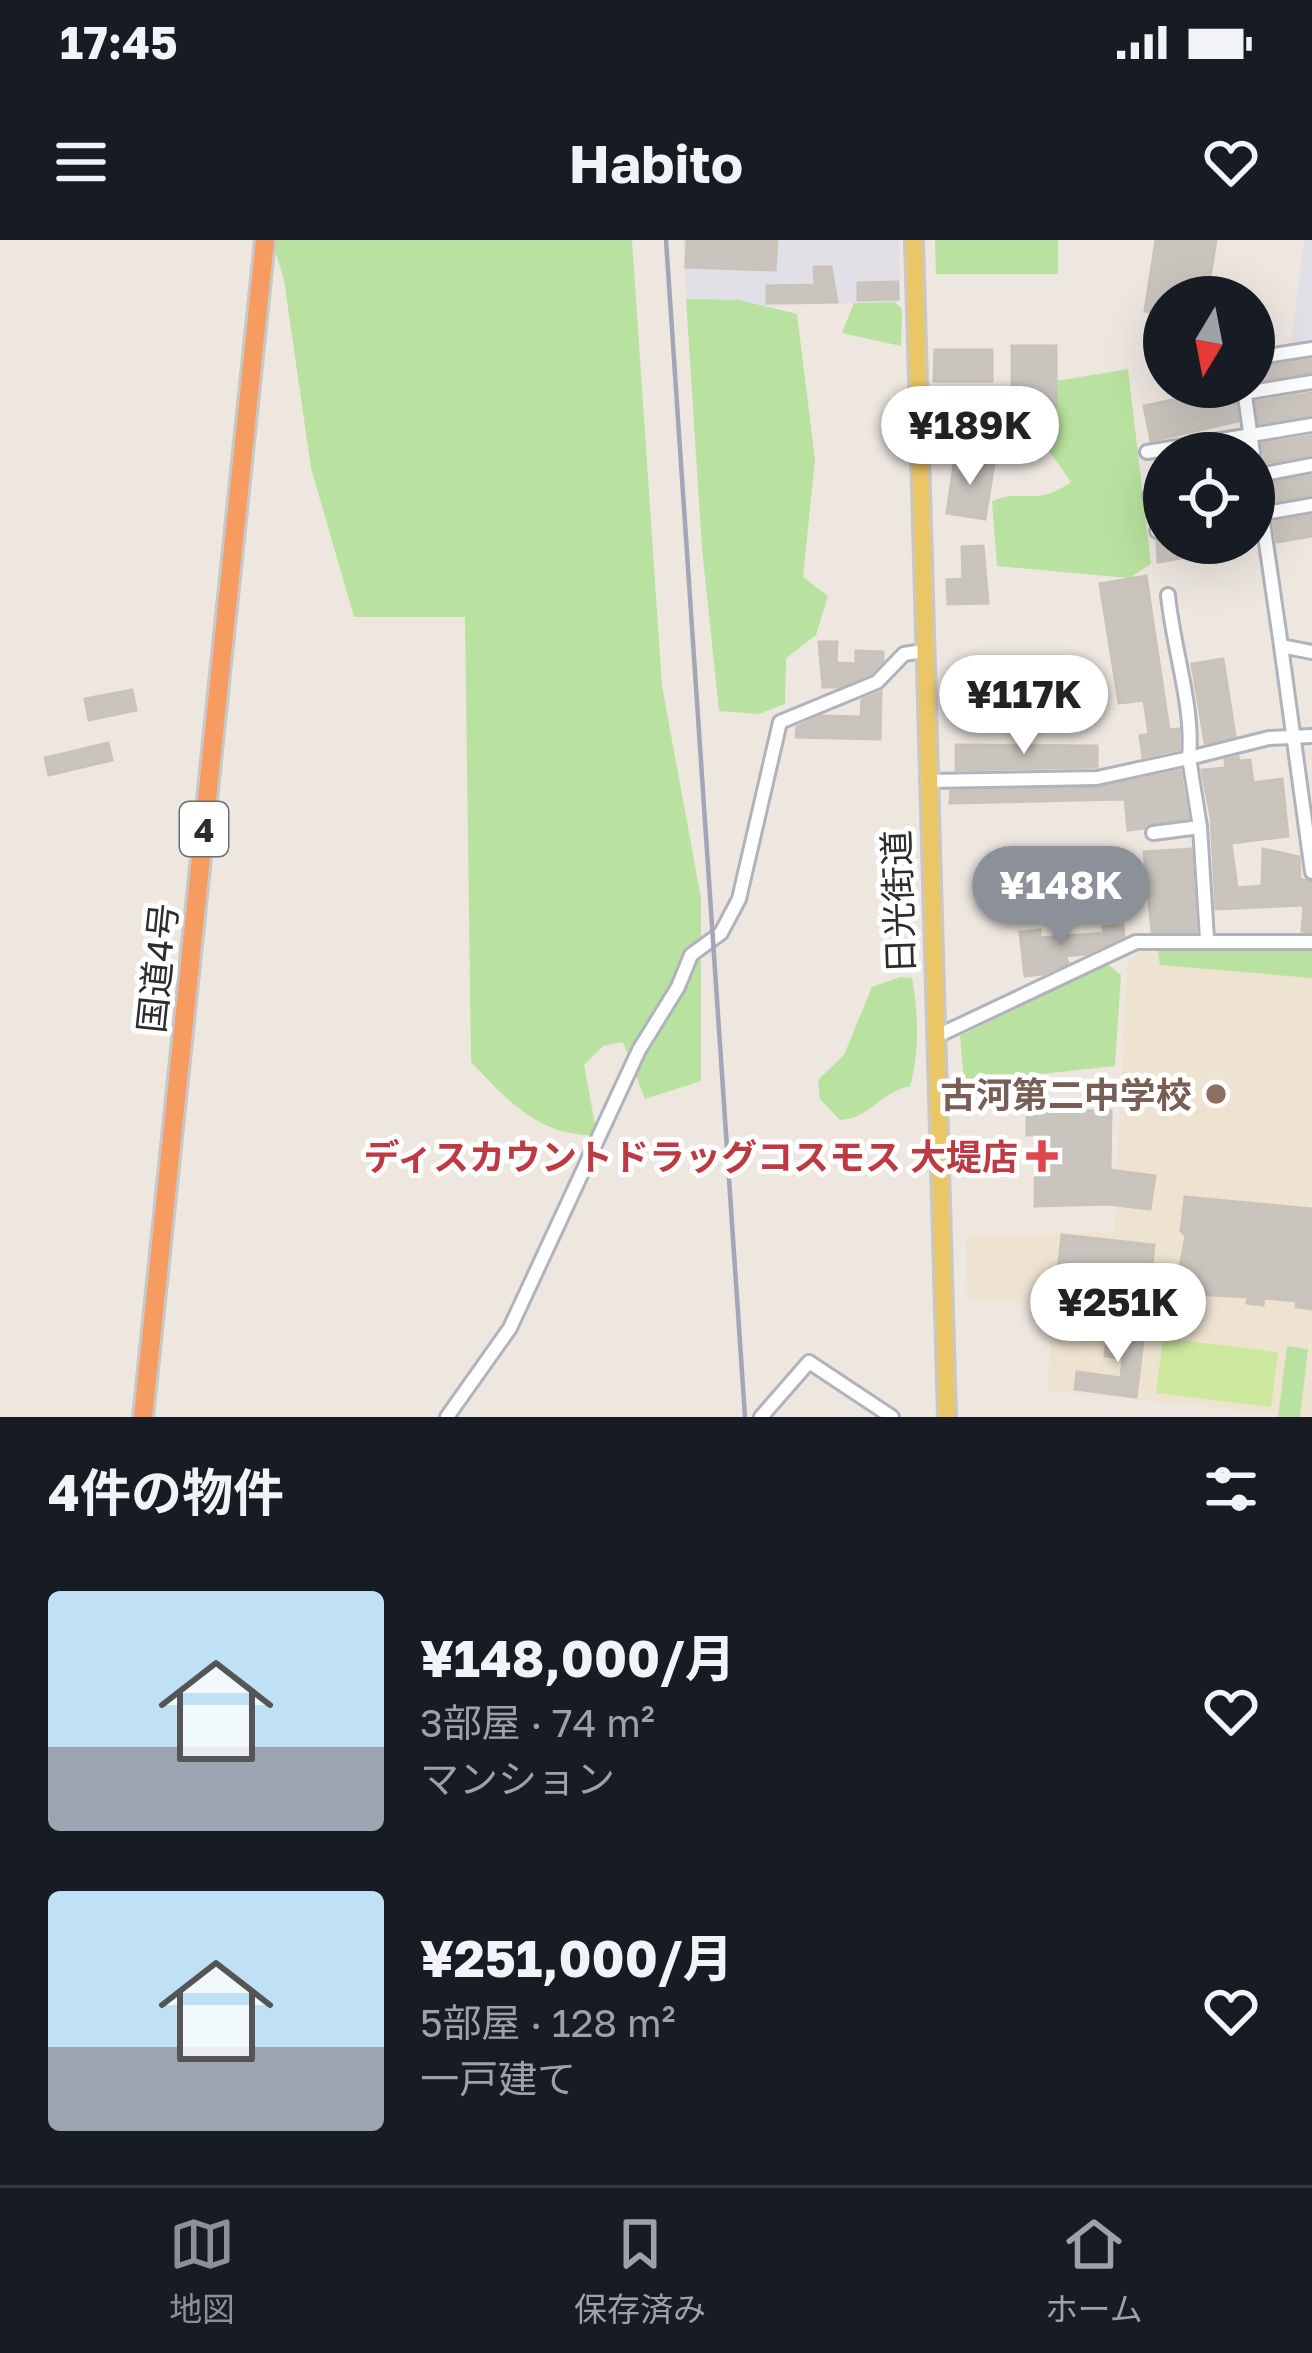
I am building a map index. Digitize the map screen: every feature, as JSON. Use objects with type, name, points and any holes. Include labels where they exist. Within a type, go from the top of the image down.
[{"type":"highway","name":"国道4号","points":[[143,1417],[265,240]]},
{"type":"main road","name":"日光街道","points":[[914,240],[947,1417]]},
{"type":"street","points":[[1275,355],[1312,349]]},
{"type":"street","points":[[1275,386],[1312,382]]},
{"type":"street","points":[[1269,432],[1312,425]]},
{"type":"street","points":[[1275,466],[1312,465]]},
{"type":"street","points":[[1275,511],[1312,505]]},
{"type":"street","points":[[1267,564],[1312,872]]},
{"type":"street","points":[[1168,595],[1173,656],[1192,726],[1189,758],[1200,827],[1208,939]]},
{"type":"street","points":[[1281,646],[1312,652]]},
{"type":"street","points":[[447,1417],[511,1328],[639,1050],[678,987],[691,955],[721,933],[739,899],[780,722],[877,682],[904,654],[923,651]]},
{"type":"street","points":[[927,781],[1096,778],[1312,736]]},
{"type":"street","points":[[1153,833],[1200,827]]},
{"type":"street","points":[[935,1037],[1136,942],[1312,942]]},
{"type":"street","points":[[760,1417],[809,1362],[892,1417]]},
{"type":"shaded area","points":[[683,240],[899,240],[900,302],[687,308]]},
{"type":"shaded area","points":[[1304,240],[1312,240],[1312,342],[1291,345]]},
{"type":"shaded area","name":"古河第二中学校","points":[[1137,953],[1312,953],[1312,1417],[1048,1391],[1052,1305],[967,1298],[966,1236],[1114,1232],[1127,966]]},
{"type":"green space","points":[[272,240],[632,240],[662,686],[701,898],[701,1081],[645,1099],[623,1042],[603,1046],[584,1065],[597,1135],[558,1130],[526,1114],[471,1062],[465,617],[354,617],[311,468],[284,280]]},
{"type":"green space","points":[[935,240],[1058,240],[1058,274],[936,274]]},
{"type":"green space","points":[[686,299],[739,300],[797,314],[815,460],[803,577],[828,596],[816,635],[786,658],[785,704],[759,714],[719,711],[702,548]]},
{"type":"green space","points":[[895,302],[902,309],[901,346],[842,333],[854,303]]},
{"type":"green space","points":[[1128,369],[1143,496],[1143,564],[1151,564],[1129,578],[997,566],[992,501],[1048,494],[1071,482],[1033,429],[1011,423],[980,438],[946,432],[943,400]]},
{"type":"green space","points":[[1157,946],[1312,947],[1312,978],[1160,965]]},
{"type":"green space","points":[[1105,962],[1121,975],[1115,1066],[964,1082],[960,1036]]},
{"type":"green space","points":[[900,977],[912,978],[916,1005],[917,1046],[910,1086],[860,1115],[840,1120],[820,1099],[818,1080],[844,1055],[872,987]]},
{"type":"green space","points":[[1163,1338],[1278,1352],[1271,1407],[1156,1393]]},
{"type":"green space","points":[[1287,1346],[1308,1349],[1300,1417],[1278,1417]]},
{"type":"building","points":[[687,240],[777,240],[775,270],[686,267]]},
{"type":"building","points":[[1156,240],[1216,240],[1210,276],[1150,276]]},
{"type":"building","points":[[814,267],[831,267],[837,302],[767,303],[767,286],[815,285]]},
{"type":"building","points":[[898,282],[898,299],[858,300],[858,283]]},
{"type":"building","points":[[1012,346],[1056,346],[1056,406],[1012,406]]},
{"type":"building","points":[[935,350],[992,350],[992,381],[934,381]]},
{"type":"building","points":[[1311,360],[1312,372],[1275,378],[1275,365]]},
{"type":"building","points":[[1312,393],[1312,415],[1259,423],[1257,408],[1275,408],[1275,399]]},
{"type":"building","points":[[1144,408],[1236,408],[1238,421],[1190,432],[1149,432]]},
{"type":"building","points":[[1312,436],[1312,455],[1275,461],[1275,442]]},
{"type":"building","points":[[955,458],[994,464],[985,519],[947,513]]},
{"type":"building","points":[[1312,476],[1312,495],[1275,500],[1275,483]]},
{"type":"building","points":[[1312,516],[1312,536],[1277,542],[1275,522]]},
{"type":"building","points":[[983,546],[988,603],[948,604],[947,580],[963,579],[962,547]]},
{"type":"building","points":[[1146,576],[1169,730],[1179,729],[1179,749],[1143,757],[1140,736],[1149,734],[1144,700],[1119,703],[1100,584]]},
{"type":"building","points":[[819,642],[837,642],[836,663],[856,664],[856,651],[883,652],[883,661],[871,673],[838,687],[823,687]]},
{"type":"building","points":[[1223,659],[1235,736],[1205,743],[1192,664]]},
{"type":"building","points":[[132,690],[136,710],[89,720],[85,699]]},
{"type":"building","points":[[881,692],[880,739],[796,737],[797,727],[822,716],[861,717],[862,700]]},
{"type":"building","points":[[108,743],[112,760],[49,775],[45,758]]},
{"type":"building","points":[[956,745],[1097,746],[1097,767],[956,770]]},
{"type":"building","points":[[1238,757],[1239,761],[1250,760],[1253,783],[1282,779],[1288,836],[1231,843],[1237,888],[1262,886],[1263,849],[1299,857],[1300,879],[1312,882],[1312,932],[1302,931],[1304,905],[1216,909],[1211,817],[1202,770],[1226,768],[1225,760]]},
{"type":"building","points":[[1180,771],[1188,818],[1144,828],[1128,830],[1125,799],[950,803],[951,791],[1098,788]]},
{"type":"building","points":[[1191,849],[1196,932],[1152,932],[1144,852]]},
{"type":"building","points":[[1123,925],[1124,936],[1086,954],[1065,956],[1068,963],[1043,974],[1025,976],[1020,932],[1040,930],[1040,938],[1104,933],[1103,927]]},
{"type":"building","points":[[1027,1110],[1111,1111],[1110,1170],[1155,1176],[1150,1209],[1109,1204],[1035,1206],[1036,1135],[1027,1135]]},
{"type":"building","points":[[1185,1197],[1312,1209],[1312,1309],[1296,1307],[1297,1301],[1264,1298],[1263,1305],[1247,1303],[1248,1297],[1175,1293],[1186,1236],[1181,1231]]},
{"type":"building","points":[[1062,1235],[1154,1245],[1147,1309],[1055,1299]]},
{"type":"building","points":[[1108,1328],[1144,1332],[1136,1397],[1075,1389],[1077,1372],[1121,1378],[1123,1358],[1105,1356]]},
{"type":"railway","points":[[666,240],[745,1417]]},
{"type":"place","name":"古河第二中学校","points":[[1216,1094]]},
{"type":"place","name":"ディスカウントドラッグコスモス 大堤店","points":[[1042,1156]]}]
